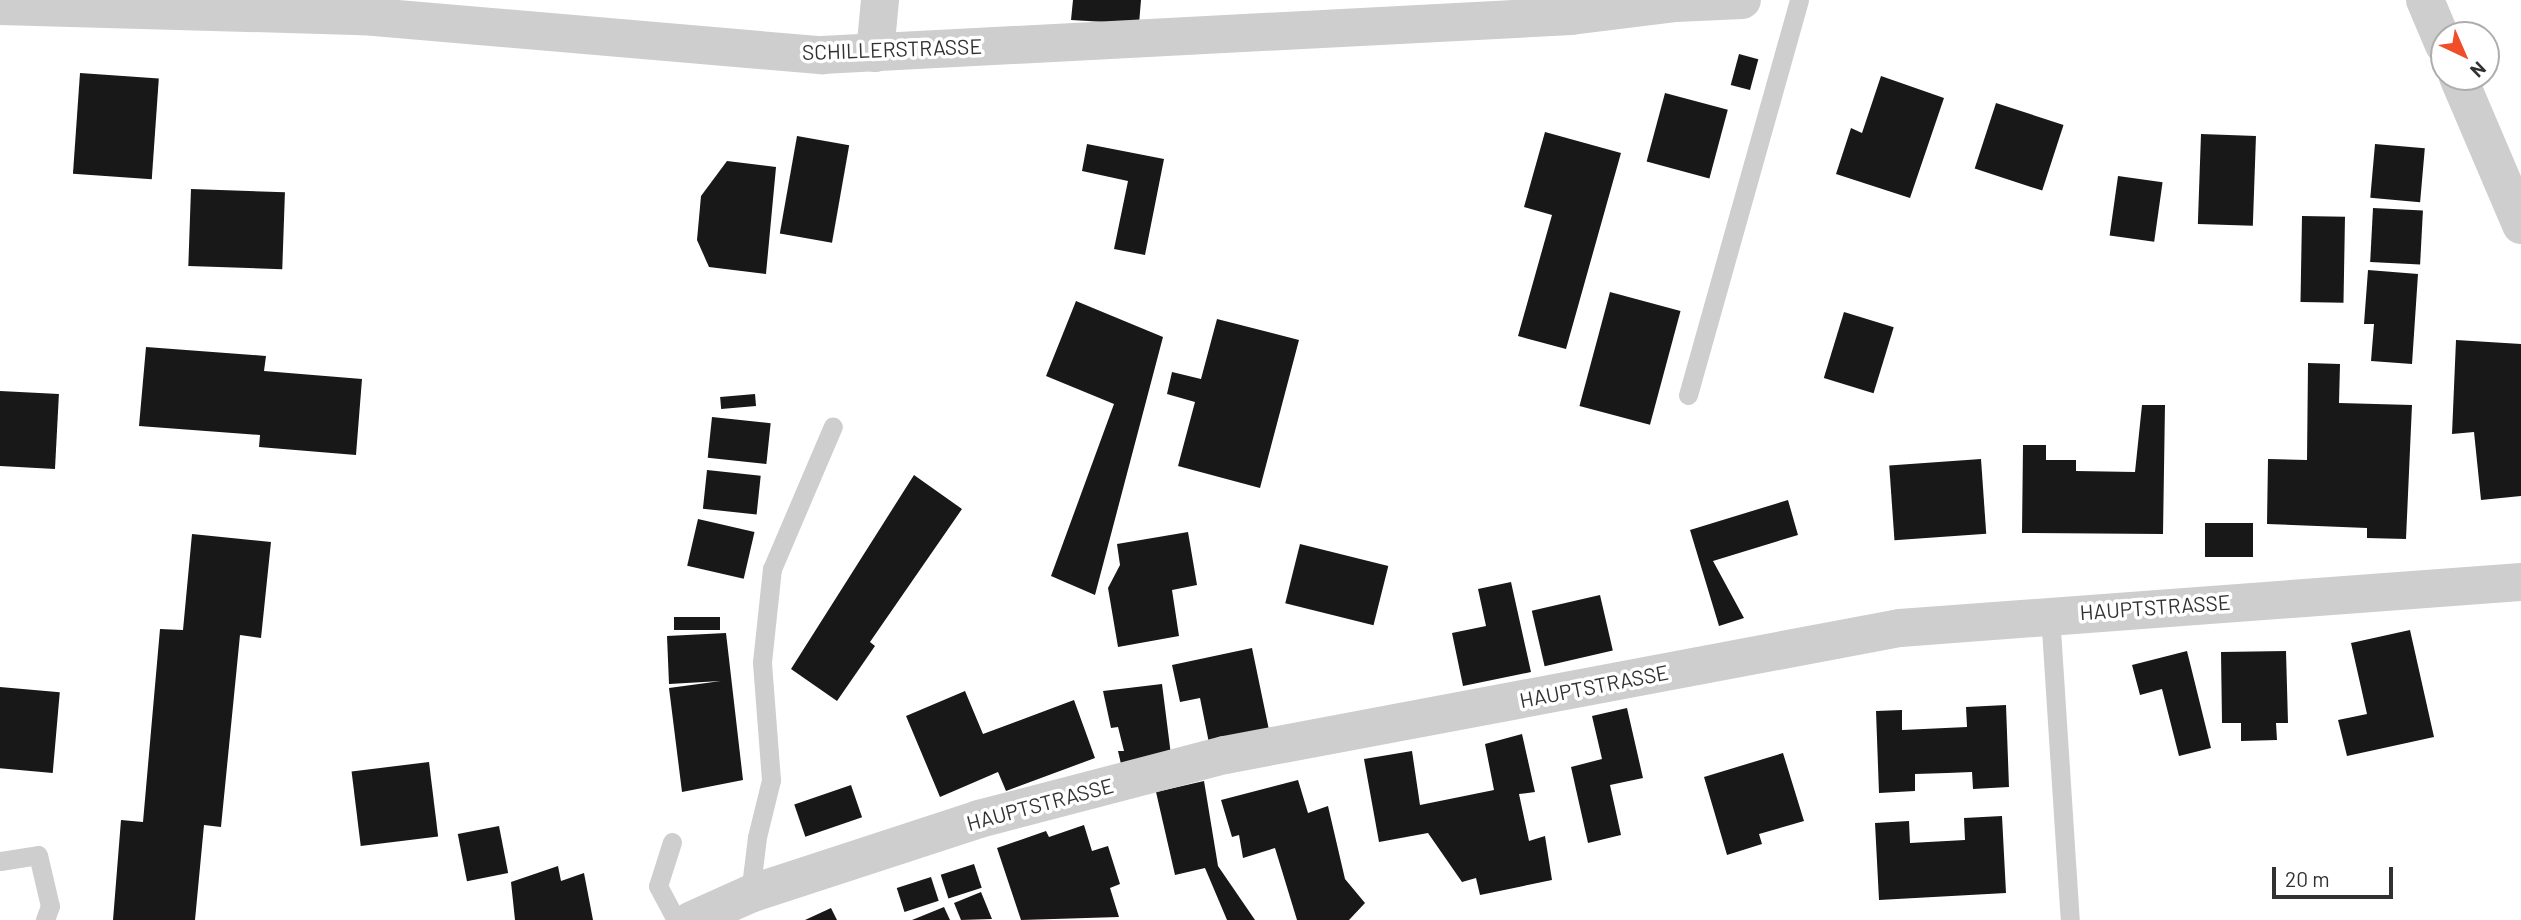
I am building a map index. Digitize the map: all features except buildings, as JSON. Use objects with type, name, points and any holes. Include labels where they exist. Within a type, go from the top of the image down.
[{"type":"street","points":[[875,53],[880,0]]},
{"type":"street","name":"SCHILLERSTRASSE","points":[[0,6],[364,8],[822,55],[1571,8],[1742,0]]},
{"type":"street","points":[[2425,0],[2434,21]]},
{"type":"street","points":[[2464,91],[2521,225]]},
{"type":"street","name":"HAUPTSTRASSE","points":[[692,920],[750,894],[979,819],[1225,755],[1900,628],[2050,614],[2521,582]]},
{"type":"lane","points":[[1688,395],[1799,0]]},
{"type":"lane","points":[[750,894],[757,837],[771,780],[762,662],[772,569],[833,426]]},
{"type":"lane","points":[[2050,614],[2070,920]]},
{"type":"lane","points":[[672,842],[658,886],[677,920]]},
{"type":"lane","points":[[0,861],[38,855],[50,906],[45,920]]}]
